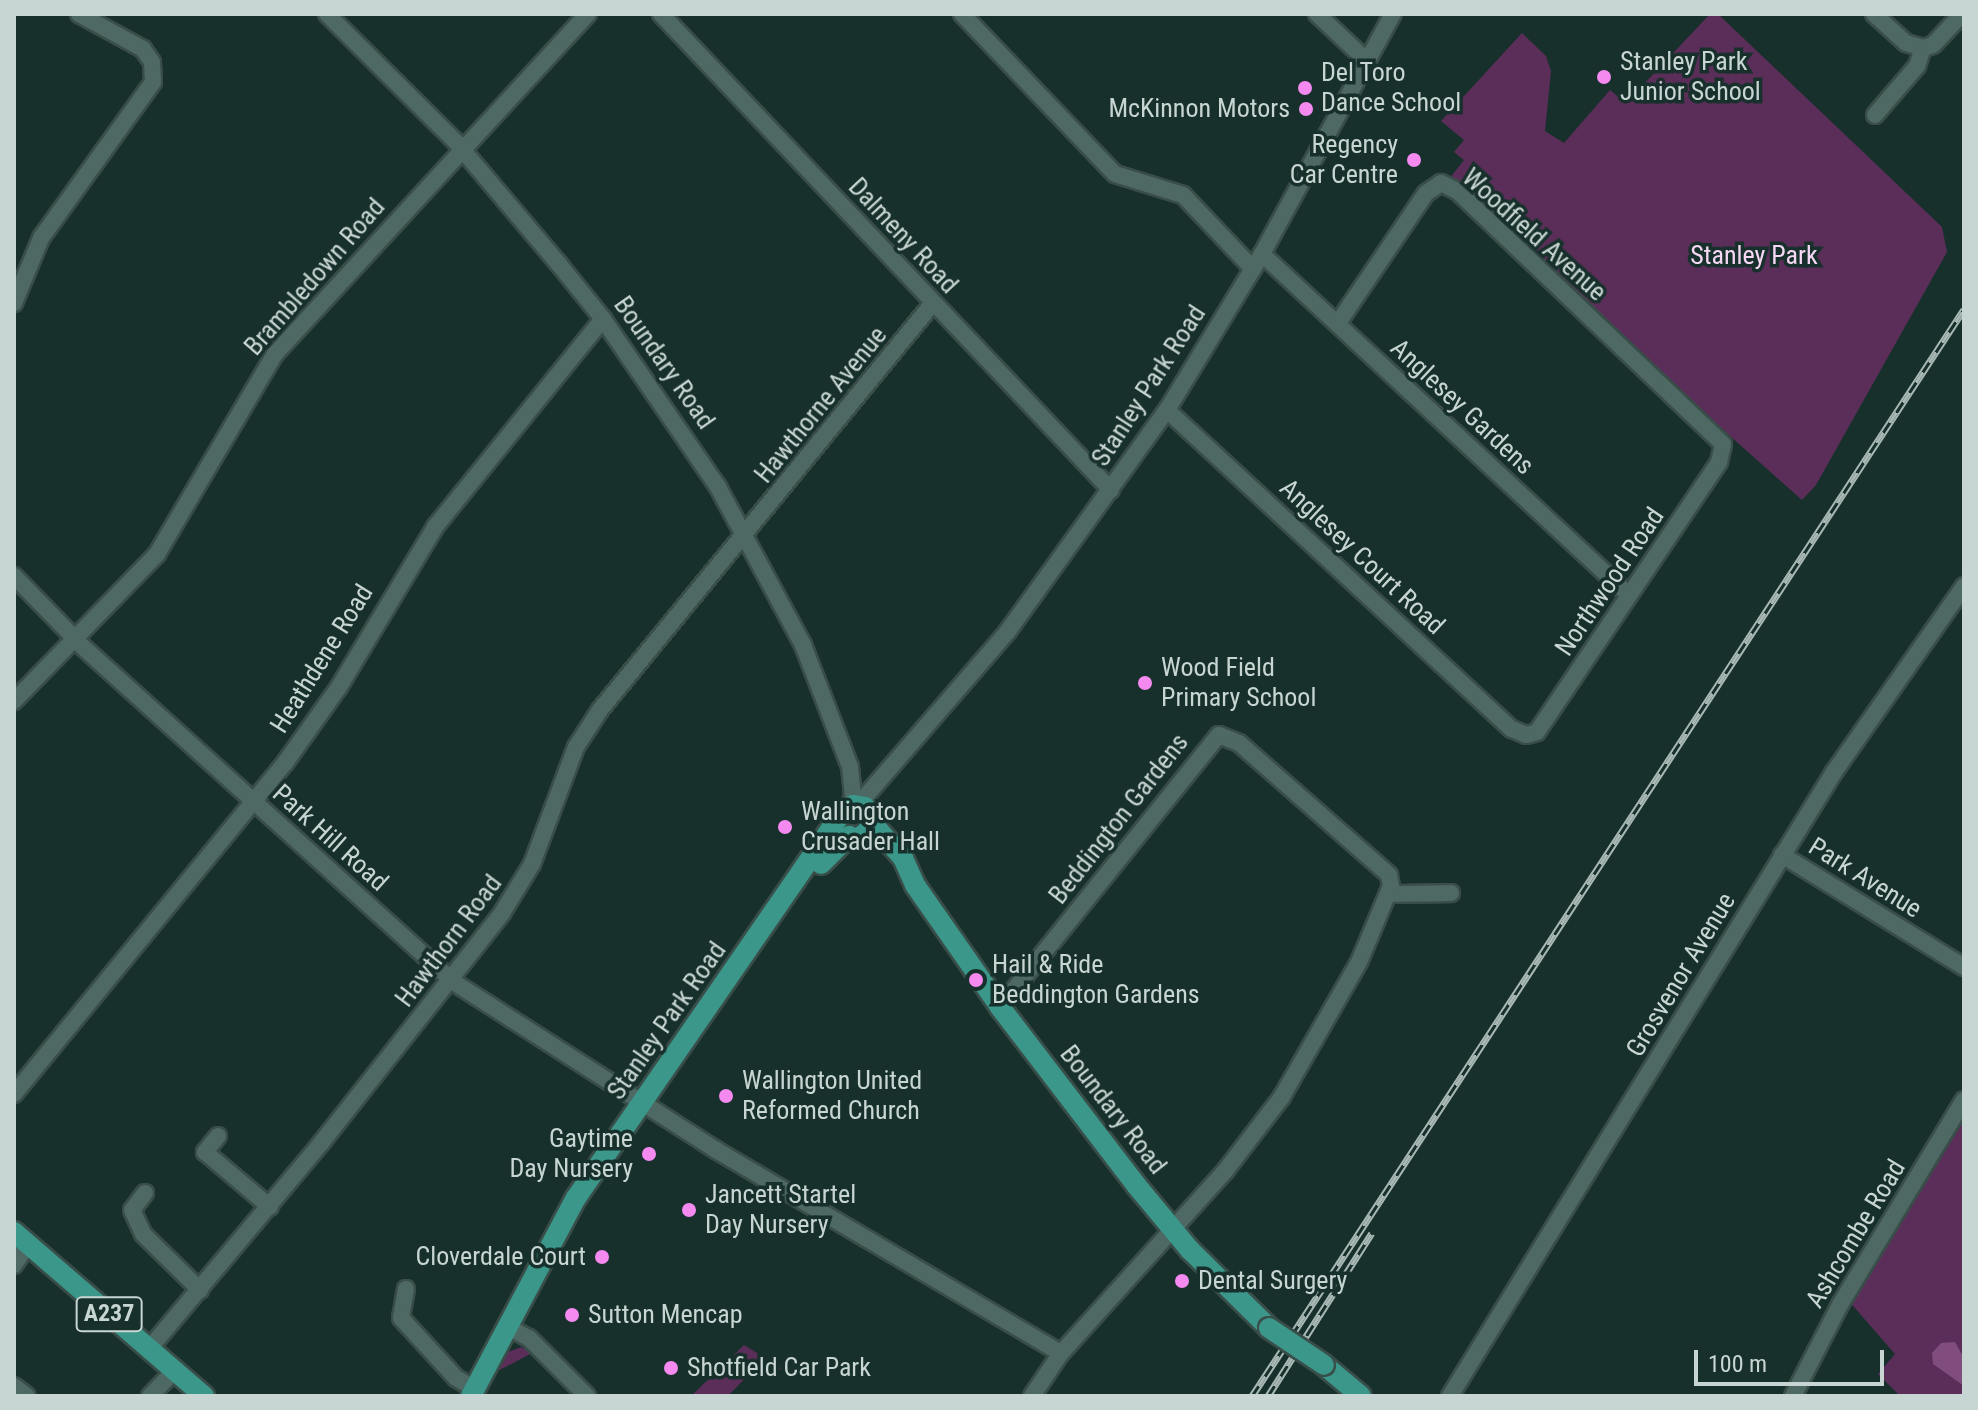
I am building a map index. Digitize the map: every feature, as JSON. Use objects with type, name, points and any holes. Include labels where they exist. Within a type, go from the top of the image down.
[{"type":"main road","name":"Boundary Road","points":[[857,820],[903,858],[915,885],[1000,1007],[1173,1230],[1269,1328],[1324,1365],[1361,1396]]},
{"type":"main road","name":"Stanley Park Road","points":[[473,1392],[576,1198],[640,1103],[794,889],[857,820]]},
{"type":"main road","name":"A237","points":[[21,1238],[204,1396]]},
{"type":"street","points":[[14,303],[41,238],[153,82],[152,62],[143,49],[79,14]]},
{"type":"street","name":"Boundary Road","points":[[327,14],[463,150],[603,319],[746,536],[803,645],[850,767],[857,820]]},
{"type":"street","name":"Brambledown Road","points":[[14,701],[170,536],[275,354],[588,14]]},
{"type":"street","name":"Dalmeny Road","points":[[661,14],[1111,490]]},
{"type":"street","points":[[962,14],[1115,174],[1183,195],[1253,269]]},
{"type":"street","points":[[1317,14],[1367,61]]},
{"type":"street","name":"Stanley Park Road","points":[[857,820],[904,757],[1008,631],[1167,410],[1262,254],[1393,14]]},
{"type":"street","points":[[1874,14],[1906,43],[1923,48],[1933,45],[1962,14]]},
{"type":"street","points":[[1875,115],[1917,66],[1923,48]]},
{"type":"street","name":"Woodfield Avenue","points":[[1338,323],[1426,193],[1441,183],[1457,191],[1723,444]]},
{"type":"street","name":"Anglesey Gardens","points":[[1262,254],[1629,595]]},
{"type":"street","name":"Hawthorne Avenue","points":[[746,536],[933,303]]},
{"type":"street","name":"Heathdene Road","points":[[14,1094],[323,711],[435,527],[603,319]]},
{"type":"street","name":"Anglesey Court Road","points":[[1167,410],[1512,729],[1526,735]]},
{"type":"street","name":"Northwood Road","points":[[1526,735],[1542,728],[1719,462],[1723,444]]},
{"type":"street","name":"Hawthorn Road","points":[[149,1349],[270,1207],[452,981],[532,864],[587,728],[746,536]]},
{"type":"street","name":"Park Hill Road","points":[[14,576],[76,638],[452,981],[640,1103],[1061,1353]]},
{"type":"street","name":"Grosvenor Avenue","points":[[1450,1396],[1782,855],[1964,586]]},
{"type":"street","name":"Beddington Gardens","points":[[1000,1007],[1219,735],[1239,743],[1385,870],[1391,880],[1388,894]]},
{"type":"street","name":"Park Avenue","points":[[1782,855],[1964,967]]},
{"type":"street","points":[[1032,1396],[1061,1353],[1246,1147],[1298,1073],[1359,962],[1388,894],[1451,893]]},
{"type":"street","name":"Ashcombe Road","points":[[1793,1396],[1841,1303],[1964,1100]]},
{"type":"street","points":[[218,1136],[205,1152],[270,1207]]},
{"type":"street","points":[[145,1193],[132,1210],[143,1234],[200,1290]]},
{"type":"street","points":[[14,1265],[21,1238]]},
{"type":"street","points":[[406,1289],[401,1318],[456,1378],[473,1392]]},
{"type":"street","points":[[506,1326],[529,1338],[587,1396]]},
{"type":"street","points":[[150,1396],[174,1371]]},
{"type":"street","points":[[14,1386],[27,1396]]},
{"type":"green space","name":"Stanley Park","points":[[1710,14],[1718,14],[1942,227],[1947,252],[1816,485],[1802,500],[1446,183],[1464,160],[1454,152],[1464,140],[1441,121],[1522,33],[1546,56],[1551,71],[1545,131],[1564,143],[1610,90],[1626,103]]},
{"type":"green space","points":[[1964,1113],[1964,1396],[1900,1396],[1878,1374],[1895,1354],[1847,1299]]},
{"type":"green space","points":[[744,1345],[781,1368],[774,1376],[756,1367],[728,1396],[691,1396]]},
{"type":"green space","points":[[521,1347],[532,1353],[494,1373],[505,1353]]},
{"type":"shaded area","points":[[1955,1342],[1964,1358],[1964,1386],[1933,1364],[1932,1353],[1941,1343]]},
{"type":"railway","points":[[1252,1396],[1964,309]]},
{"type":"railway","points":[[1268,1396],[1372,1233]]},
{"type":"place","name":"Stanley Park Junior School","points":[[1604,77]]},
{"type":"place","name":"Del Toro Dance School","points":[[1305,88]]},
{"type":"place","name":"McKinnon Motors","points":[[1306,109]]},
{"type":"place","name":"Regency Car Centre","points":[[1414,160]]},
{"type":"place","name":"Wood Field Primary School","points":[[1145,683]]},
{"type":"place","name":"Wallington Crusader Hall","points":[[785,827]]},
{"type":"place","name":"Hail & Ride Beddington Gardens","points":[[976,980]]},
{"type":"place","name":"Wallington United Reformed Church","points":[[726,1096]]},
{"type":"place","name":"Gaytime Day Nursery","points":[[649,1154]]},
{"type":"place","name":"Jancett Startel Day Nursery","points":[[689,1210]]},
{"type":"place","name":"Cloverdale Court","points":[[602,1257]]},
{"type":"place","name":"Dental Surgery","points":[[1182,1281]]},
{"type":"place","name":"Sutton Mencap","points":[[572,1315]]},
{"type":"place","name":"Shotfield Car Park","points":[[671,1368]]}]
